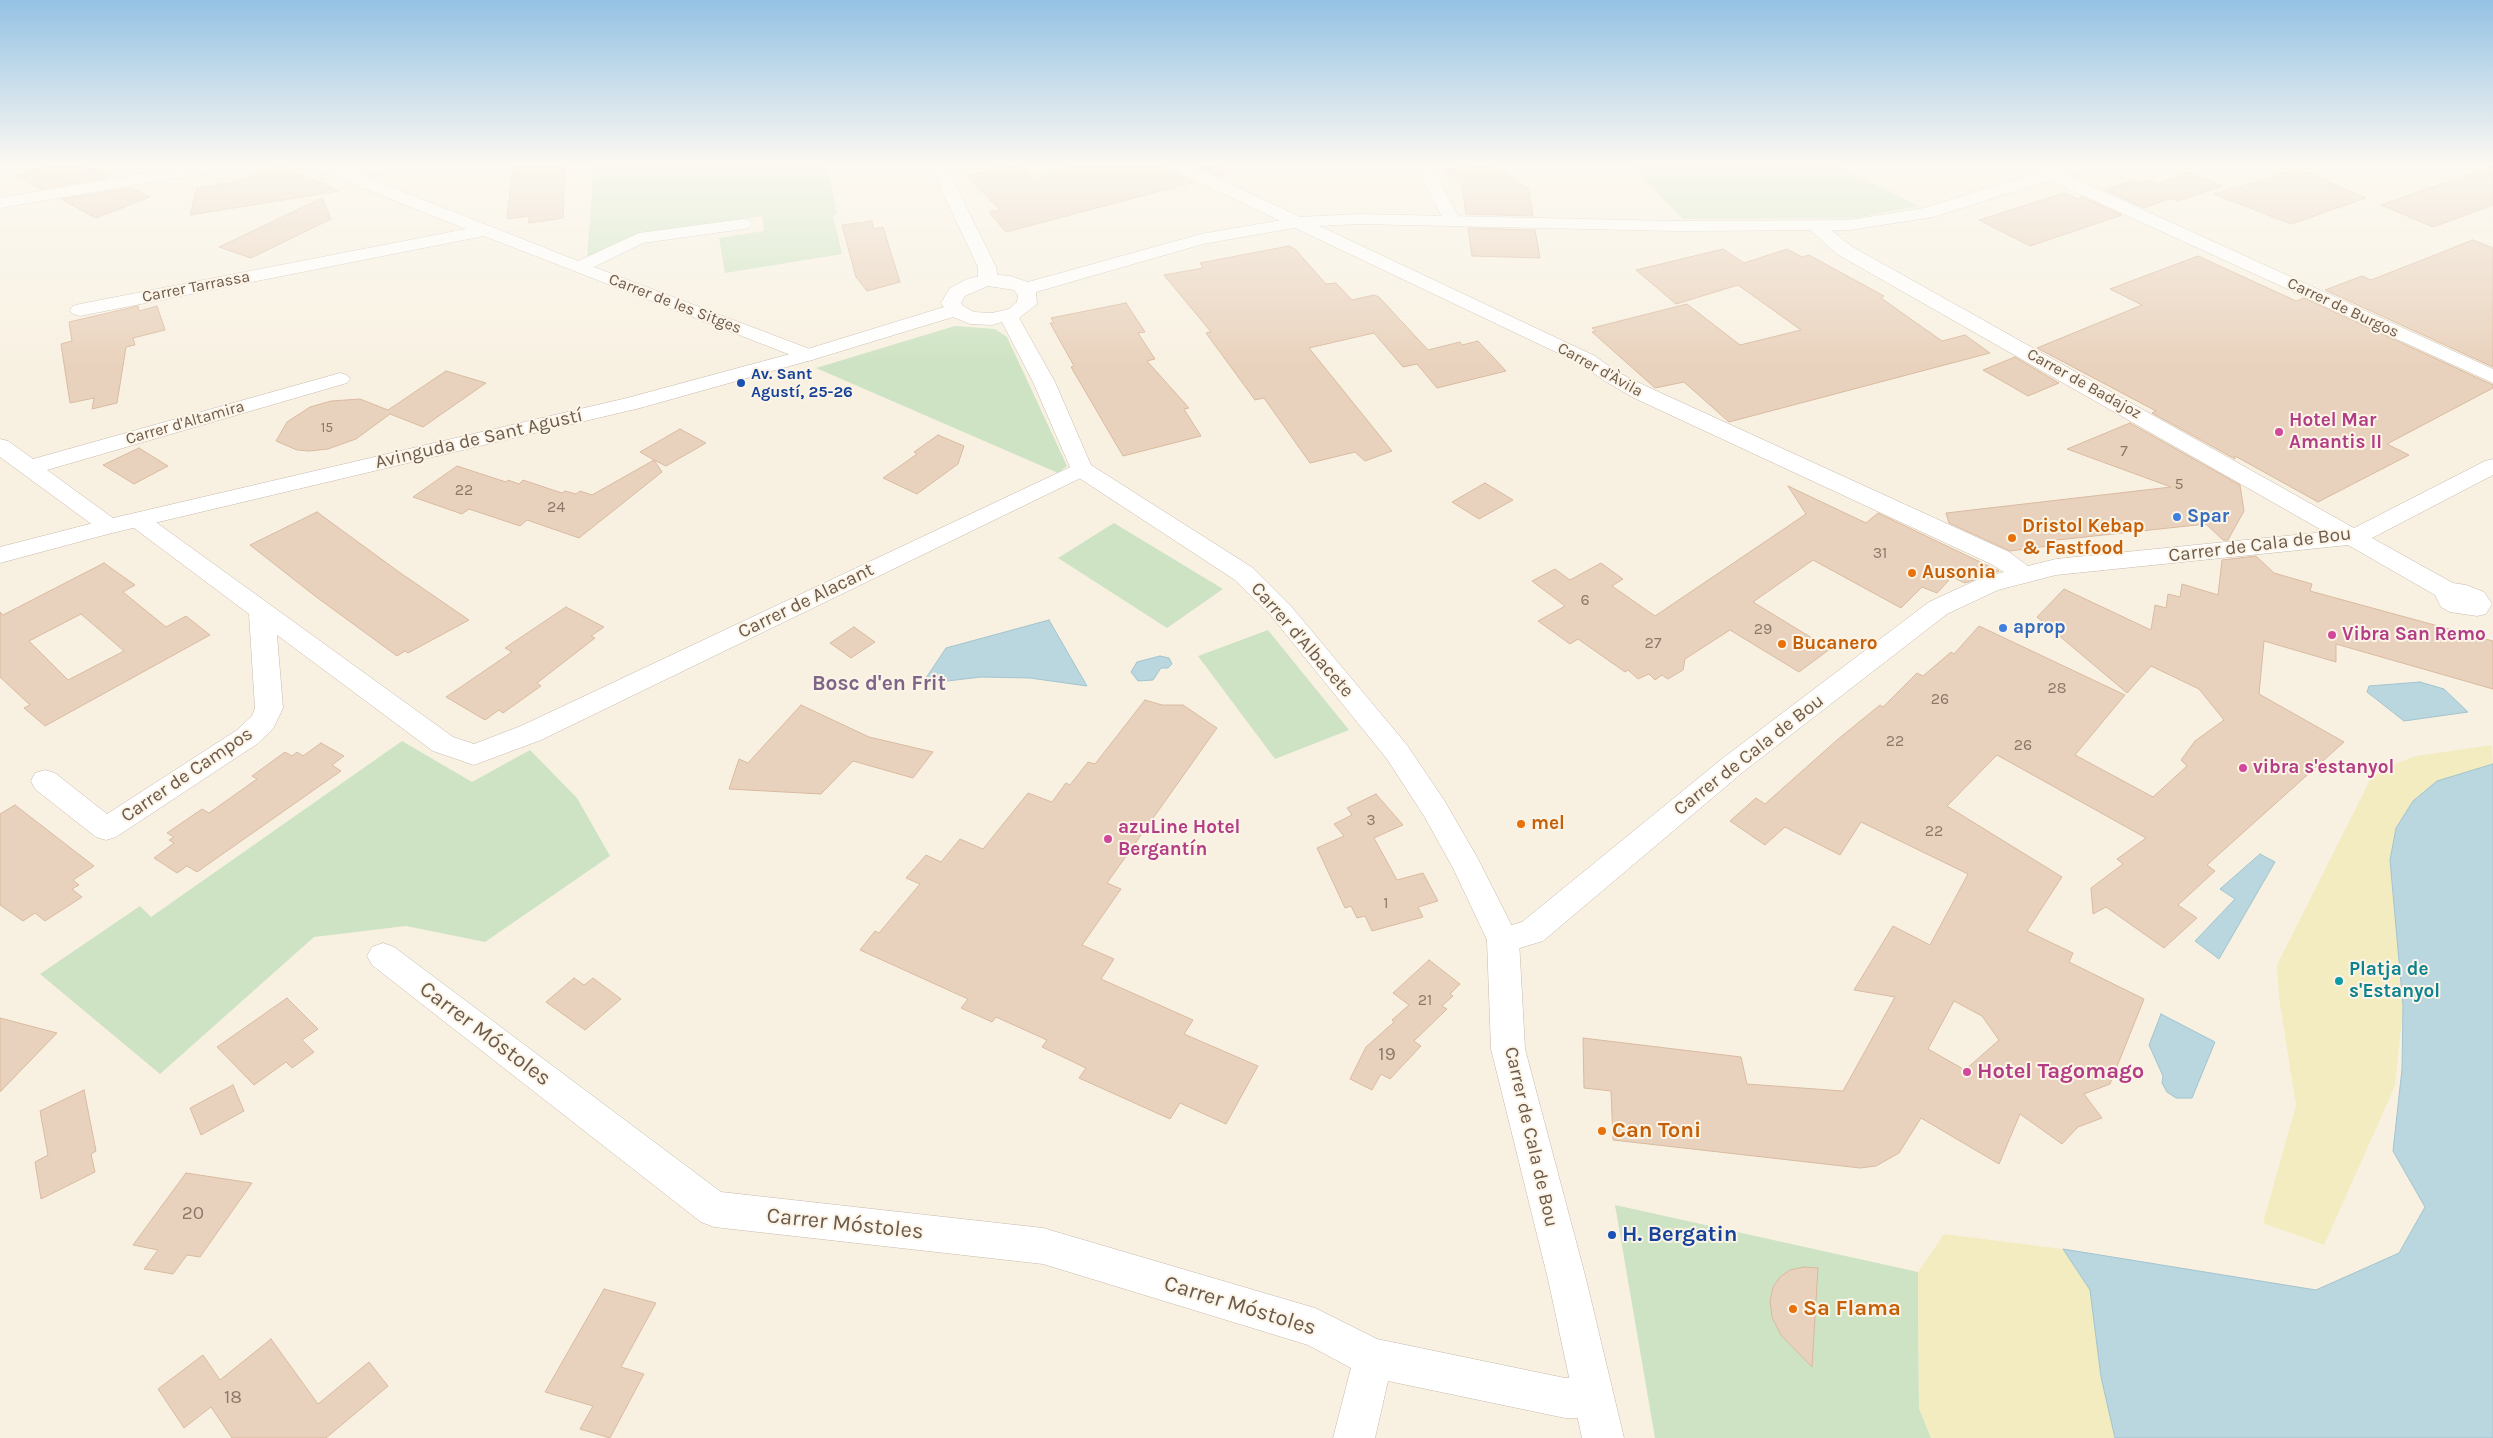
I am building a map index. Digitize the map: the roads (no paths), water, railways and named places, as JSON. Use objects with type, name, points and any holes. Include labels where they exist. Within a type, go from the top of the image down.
[{"type":"street","name":"Carrer Tarrassa","points":[[80,310],[483,231]]},
{"type":"street","name":"Carrer de les Sitges","points":[[492,231],[808,355]]},
{"type":"street","points":[[580,267],[639,238],[690,231]]},
{"type":"street","points":[[969,231],[987,268],[988,280]]},
{"type":"street","points":[[1025,289],[1201,238],[1243,231]]},
{"type":"street","name":"Carrer d'Àvila","points":[[1318,231],[1588,360],[1610,376],[1642,393],[2000,558],[2024,575]]},
{"type":"street","name":"Carrer de Badajoz","points":[[1821,231],[1844,250],[2449,592],[2466,593],[2475,598],[2485,612]]},
{"type":"street","name":"Carrer de Burgos","points":[[2176,231],[2493,377]]},
{"type":"street","points":[[988,280],[1010,282],[1025,289],[1028,294],[1027,304],[1016,313],[1007,316],[977,319],[964,316],[954,310],[951,303],[957,292],[967,286],[988,280]]},
{"type":"street","name":"Avinguda de Sant Agustí","points":[[0,555],[109,526],[632,403],[808,355],[954,310]]},
{"type":"street","points":[[1007,316],[1016,327],[1044,382],[1081,469]]},
{"type":"street","name":"Carrer d'Altamira","points":[[31,467],[340,379]]},
{"type":"street","points":[[0,446],[109,526]]},
{"type":"street","name":"Carrer de Cala de Bou","points":[[1603,1438],[1508,1049],[1503,940],[1532,932],[1733,765],[1938,608],[1990,584],[2056,567],[2354,537],[2493,466]]},
{"type":"street","name":"Carrer de Alacant","points":[[262,613],[443,744],[474,755],[531,733],[1081,469]]},
{"type":"street","name":"Carrer d'Albacete","points":[[1081,469],[1244,574],[1281,611],[1397,752],[1434,808],[1466,865],[1503,940]]},
{"type":"street","points":[[138,520],[262,613]]},
{"type":"street","name":"Carrer de Campos","points":[[46,781],[106,829],[247,737],[263,722],[269,708],[262,613]]},
{"type":"street","name":"Carrer Móstoles","points":[[383,956],[714,1209],[1042,1246],[1315,1328],[1373,1358],[1565,1398],[1594,1398]]},
{"type":"street","points":[[1354,1438],[1373,1358]]},
{"type":"water","points":[[1049,620],[1087,686],[1030,678],[981,677],[922,684],[946,648]]},
{"type":"water","points":[[1160,656],[1169,658],[1172,664],[1168,668],[1161,668],[1153,680],[1138,681],[1131,672],[1137,662]]},
{"type":"water","points":[[2420,682],[2444,689],[2468,712],[2404,721],[2367,692],[2369,686]]},
{"type":"water","points":[[2493,764],[2493,1438],[2115,1438],[2101,1377],[2090,1290],[2063,1249],[2316,1290],[2399,1253],[2425,1207],[2393,1151],[2402,1069],[2403,1005],[2390,860],[2396,828],[2413,801],[2437,781]]},
{"type":"water","points":[[2260,854],[2275,862],[2219,959],[2195,941],[2235,899],[2220,889]]},
{"type":"water","points":[[2161,1014],[2215,1042],[2192,1098],[2176,1098],[2167,1092],[2162,1083],[2163,1076],[2149,1045]]},
{"type":"place","name":"Av. Sant Agustí, 25-26","points":[[741,383]]},
{"type":"place","name":"Hotel Mar Amantis II","points":[[2279,432]]},
{"type":"place","name":"Spar","points":[[2177,517]]},
{"type":"place","name":"Dristol Kebap & Fastfood","points":[[2012,538]]},
{"type":"place","name":"Ausonia","points":[[1912,573]]},
{"type":"place","name":"aprop","points":[[2003,628]]},
{"type":"place","name":"Vibra San Remo","points":[[2332,635]]},
{"type":"place","name":"Bucanero","points":[[1782,644]]},
{"type":"place","name":"vibra s'estanyol","points":[[2243,768]]},
{"type":"place","name":"mel","points":[[1521,824]]},
{"type":"place","name":"azuLine Hotel Bergantín","points":[[1108,839]]},
{"type":"place","name":"Platja de s'Estanyol","points":[[2339,981]]},
{"type":"place","name":"Hotel Tagomago","points":[[1967,1072]]},
{"type":"place","name":"Can Toni","points":[[1602,1131]]},
{"type":"place","name":"H. Bergatin","points":[[1612,1235]]},
{"type":"place","name":"Sa Flama","points":[[1793,1309]]},
{"type":"district","name":"Bosc d'en Frit","points":[[879,684]]}]
